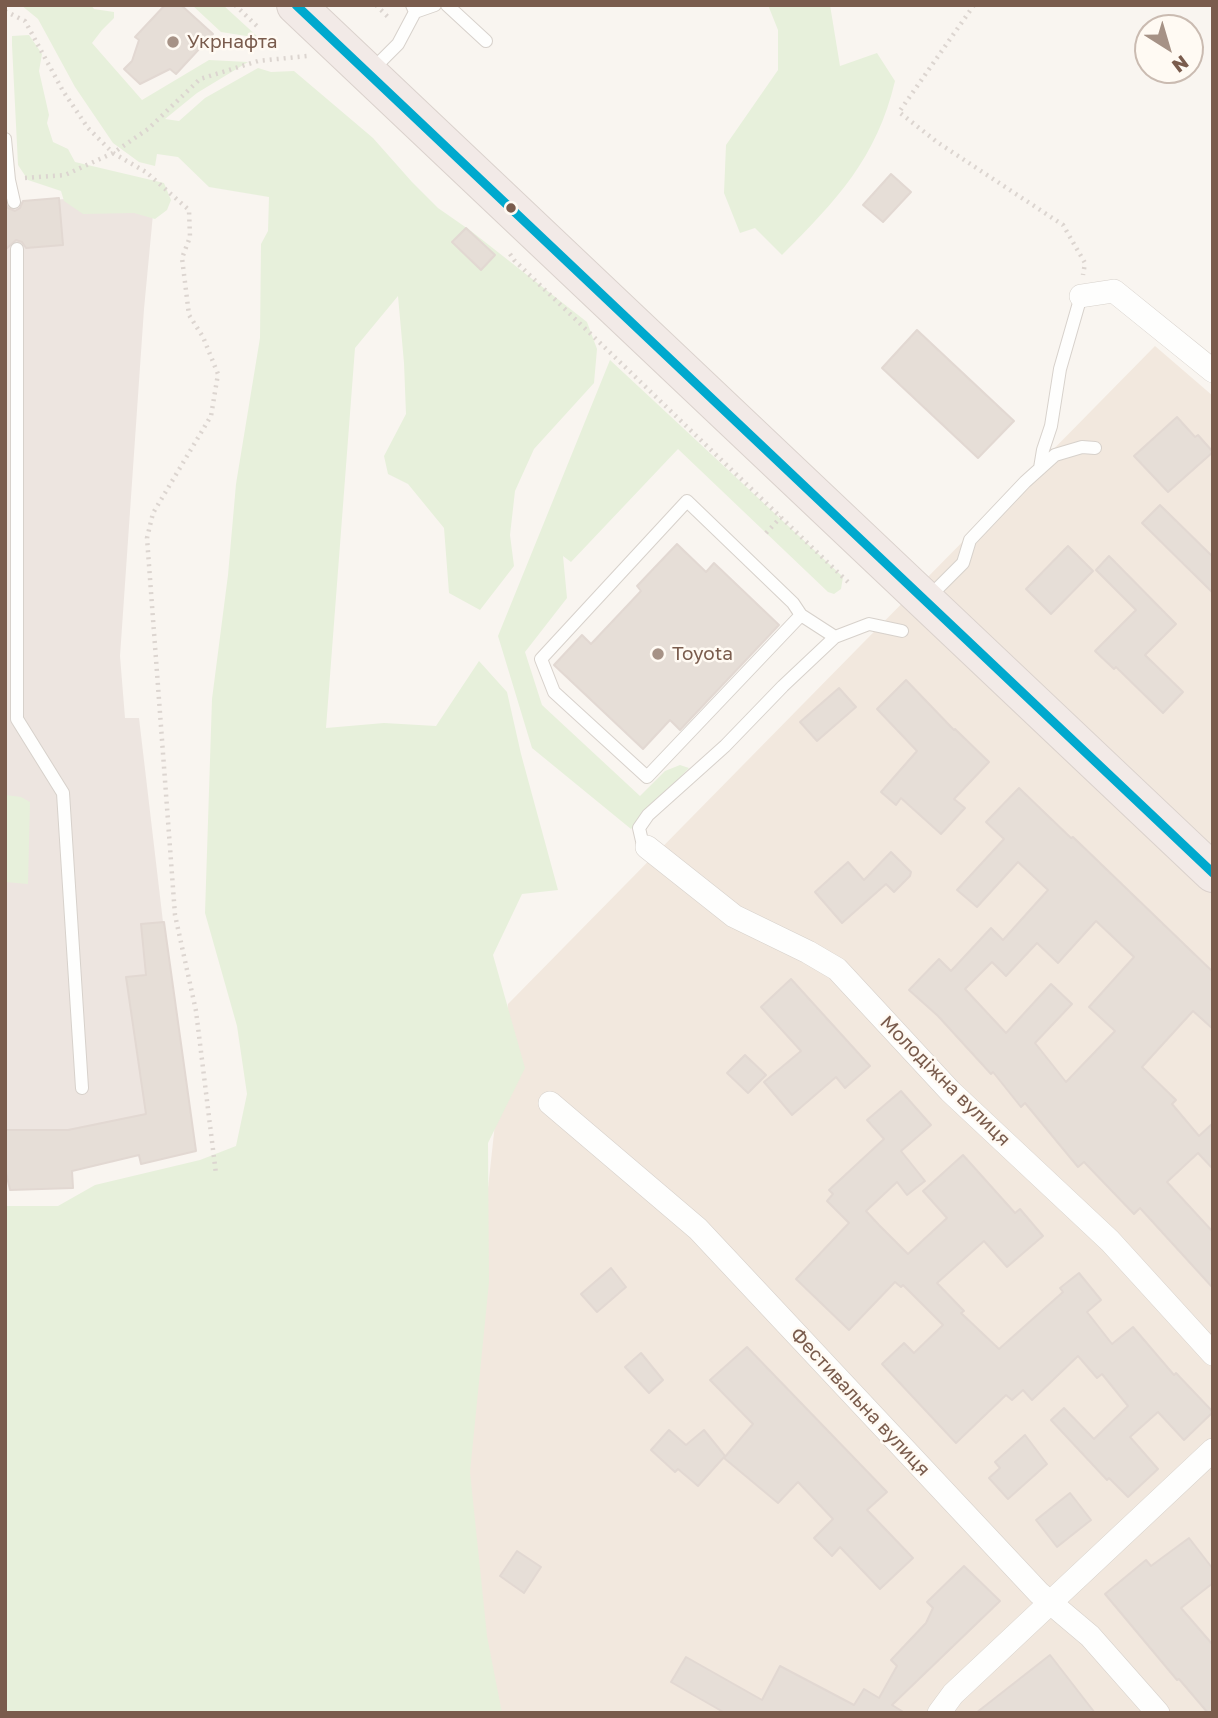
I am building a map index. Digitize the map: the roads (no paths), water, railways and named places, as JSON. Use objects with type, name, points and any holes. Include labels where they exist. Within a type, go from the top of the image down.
[{"type":"highway","points":[[296,5],[1213,873]]},
{"type":"street","points":[[1081,296],[1114,291],[1213,371]]},
{"type":"street","name":"Молодіжна вулиця","points":[[647,847],[734,916],[808,952],[836,969],[950,1091],[1110,1241],[1213,1354]]},
{"type":"street","name":"Фестивальна вулиця","points":[[550,1103],[698,1229],[1039,1593],[1090,1636],[1158,1713]]},
{"type":"street","points":[[939,1713],[953,1694],[1213,1450]]},
{"type":"lane","points":[[369,74],[398,44],[414,9],[435,5]]},
{"type":"lane","points":[[447,5],[486,41]]},
{"type":"lane","points":[[5,139],[14,202]]},
{"type":"lane","points":[[18,249],[17,719],[63,793],[82,1088]]},
{"type":"lane","points":[[1040,468],[1051,426],[1060,369],[1081,296]]},
{"type":"lane","points":[[926,600],[963,563],[970,540],[991,515],[1040,468],[1055,456],[1082,447],[1095,448]]},
{"type":"lane","points":[[801,615],[647,777],[554,692],[541,659],[687,501],[793,603],[801,615],[835,637]]},
{"type":"lane","points":[[647,847],[642,841],[639,828],[648,815],[725,746],[835,637],[869,624],[902,631]]},
{"type":"place","name":"Укрнафта","points":[[173,42]]},
{"type":"place","name":"Toyota","points":[[658,654]]}]
